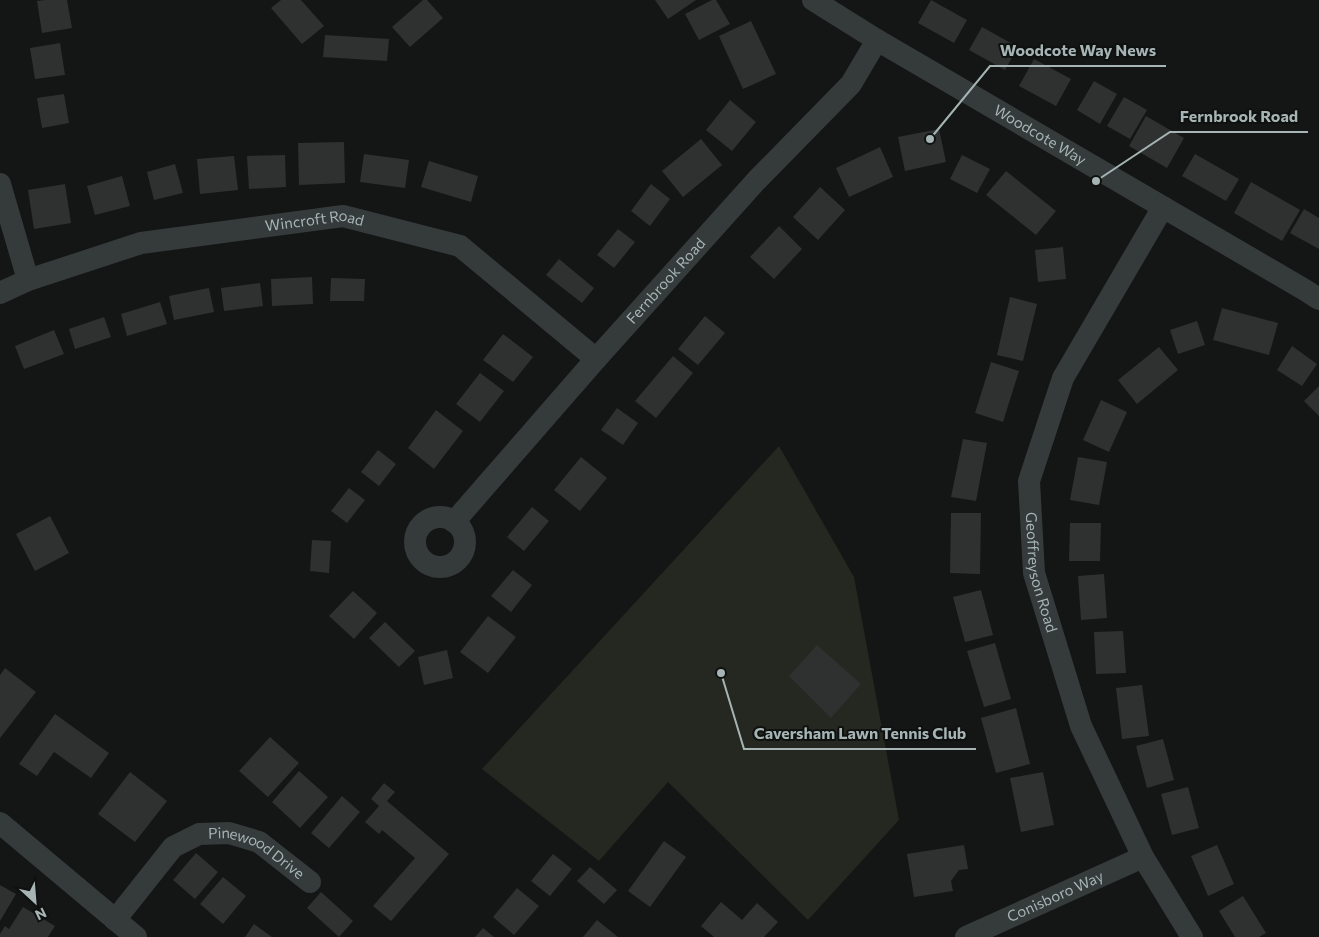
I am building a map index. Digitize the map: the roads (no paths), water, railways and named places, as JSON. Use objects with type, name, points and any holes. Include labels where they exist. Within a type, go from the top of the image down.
[{"type":"street","name":"Woodcote Way","points":[[813,0],[877,40],[1319,299]]},
{"type":"street","name":"Fernbrook Road","points":[[454,522],[596,359],[756,181],[851,84],[877,40]]},
{"type":"street","points":[[0,184],[28,280]]},
{"type":"street","name":"Geoffreyson Road","points":[[1163,207],[1063,378],[1029,481],[1034,573],[1082,726],[1143,857],[1192,937]]},
{"type":"street","name":"Wincroft Road","points":[[0,293],[28,280],[141,243],[343,216],[460,246],[596,359]]},
{"type":"street","points":[[0,823],[136,937]]},
{"type":"street","name":"Pinewood Drive","points":[[115,920],[174,847],[199,834],[229,833],[259,842],[310,882]]},
{"type":"street","name":"Conisboro Way","points":[[966,937],[1143,857]]},
{"type":"place","name":"Woodcote Way News","points":[[930,139]]},
{"type":"place","name":"Fernbrook Road","points":[[1096,181]]},
{"type":"place","name":"Caversham Lawn Tennis Club","points":[[721,673]]}]
